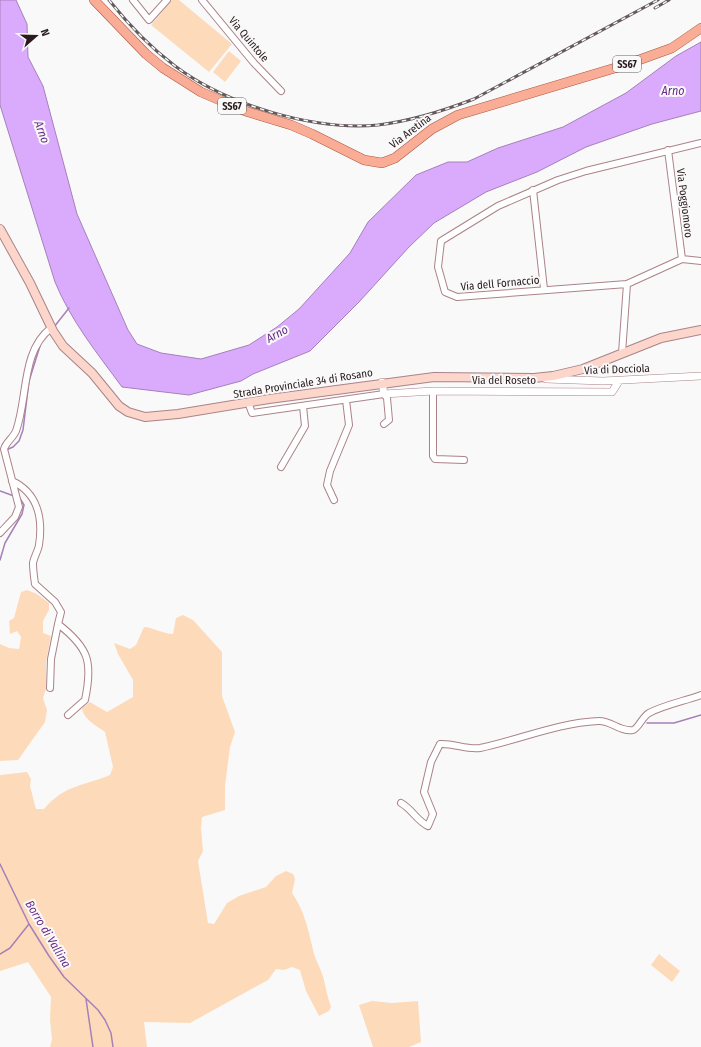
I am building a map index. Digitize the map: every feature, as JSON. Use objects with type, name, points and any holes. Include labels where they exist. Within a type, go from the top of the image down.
[{"type":"main road","name":"Via Aretina","points":[[94,0],[123,32],[163,68],[201,92],[245,111],[291,125],[364,160],[382,163],[395,158],[432,129],[458,115],[625,65],[672,48],[701,28]]},
{"type":"main road","name":"Strada Provinciale 34 di Rosano","points":[[0,229],[30,283],[52,329],[63,346],[92,373],[119,406],[128,412],[145,417],[382,382],[434,377],[534,378],[583,369],[661,338],[701,330]]},
{"type":"street","points":[[133,0],[149,20],[167,0]]},
{"type":"street","name":"Via Quintole","points":[[202,0],[254,63],[281,91]]},
{"type":"street","name":"Via dell Fornaccio","points":[[627,284],[544,289],[457,297],[444,292],[438,267],[441,241],[498,206],[558,180],[586,171],[701,142]]},
{"type":"street","name":"Via Poggiomoro","points":[[668,150],[682,258]]},
{"type":"street","points":[[533,190],[544,289]]},
{"type":"street","points":[[622,354],[627,284],[682,258],[701,261]]},
{"type":"street","points":[[0,533],[18,512],[16,497],[4,451],[16,431],[34,348],[43,334],[52,329]]},
{"type":"street","name":"Via di Docciola","points":[[534,378],[619,381],[701,376]]},
{"type":"street","name":"Via del Roseto","points":[[248,402],[252,414],[384,394],[433,391],[612,392],[619,381]]},
{"type":"street","points":[[382,382],[384,394],[387,398],[389,420],[384,424]]},
{"type":"street","points":[[433,391],[433,456],[435,458],[448,460],[464,460]]},
{"type":"street","points":[[334,500],[327,485],[330,471],[349,425],[346,400]]},
{"type":"street","points":[[281,467],[304,426],[303,406]]},
{"type":"street","points":[[12,481],[20,485],[36,502],[38,509],[39,543],[33,562],[35,584],[55,602],[61,612],[51,658],[50,688]]},
{"type":"street","points":[[58,624],[81,644],[87,654],[88,662],[85,700],[68,715]]},
{"type":"street","points":[[400,803],[405,806],[421,823],[428,826],[433,820],[433,814],[424,792],[431,762],[440,744],[478,748],[553,728],[599,721],[608,722],[622,730],[634,730],[637,728],[642,719],[650,713],[701,695]]},
{"type":"shaded area","points":[[172,0],[179,0],[232,44],[209,72],[151,25]]},
{"type":"shaded area","points":[[229,51],[241,61],[225,82],[213,72]]},
{"type":"shaded area","points":[[27,590],[37,594],[49,603],[49,610],[43,621],[43,633],[51,636],[46,662],[46,689],[43,698],[47,710],[45,722],[18,760],[0,761],[0,644],[9,648],[19,649],[21,637],[17,631],[10,634],[9,621],[14,618],[21,592]]},
{"type":"shaded area","points":[[183,615],[193,620],[222,652],[222,696],[235,732],[230,747],[225,786],[225,810],[202,817],[201,827],[203,851],[198,861],[208,923],[214,924],[227,903],[239,896],[266,887],[276,876],[286,871],[293,874],[295,879],[292,893],[306,922],[314,954],[323,977],[331,1007],[329,1011],[319,1016],[306,991],[300,970],[292,967],[284,970],[276,969],[268,980],[190,1023],[144,1022],[147,1047],[50,1047],[52,1039],[50,1020],[51,997],[28,962],[0,971],[0,775],[27,772],[31,779],[30,786],[36,809],[44,809],[59,795],[74,787],[110,775],[113,767],[105,732],[94,725],[85,716],[82,708],[90,702],[107,712],[133,697],[133,680],[118,654],[114,643],[130,649],[136,645],[144,627],[173,634],[176,618]]},
{"type":"shaded area","points":[[659,954],[680,971],[672,982],[651,965]]},
{"type":"shaded area","points":[[372,1001],[392,1003],[418,1001],[421,1042],[409,1047],[373,1047],[359,1005]]},
{"type":"water","name":"Arno","points":[[0,0],[16,0],[27,24],[28,57],[43,86],[77,214],[128,330],[137,344],[161,353],[201,359],[249,345],[277,327],[299,309],[350,253],[368,222],[416,175],[448,162],[467,162],[498,148],[563,127],[626,93],[676,56],[701,42],[701,111],[652,124],[586,147],[537,172],[486,192],[434,223],[409,247],[359,302],[310,351],[253,374],[241,381],[189,395],[122,387],[77,323],[61,296],[55,282],[0,105]]},
{"type":"waterway","name":"Borro di Vallina","points":[[54,327],[69,308]]},
{"type":"waterway","name":"Borro di Vallina","points":[[6,450],[13,447],[19,441],[23,430],[29,381],[40,346]]},
{"type":"waterway","name":"Borro di Vallina","points":[[0,491],[14,496]]},
{"type":"waterway","name":"Borro di Vallina","points":[[0,560],[5,543],[22,514],[24,505],[19,497]]},
{"type":"waterway","points":[[647,723],[674,723],[701,715]]},
{"type":"waterway","name":"Borro di Vallina","points":[[0,864],[29,924],[49,956],[64,977],[98,1010],[105,1020],[111,1033],[113,1047]]},
{"type":"waterway","points":[[0,954],[10,948],[29,924]]},
{"type":"waterway","points":[[86,999],[93,1047]]},
{"type":"railway","points":[[109,0],[140,35],[166,59],[196,80],[220,93],[272,112],[299,119],[327,124],[353,126],[378,125],[403,121],[474,99],[658,0]]},
{"type":"railway","points":[[655,8],[669,0]]}]
